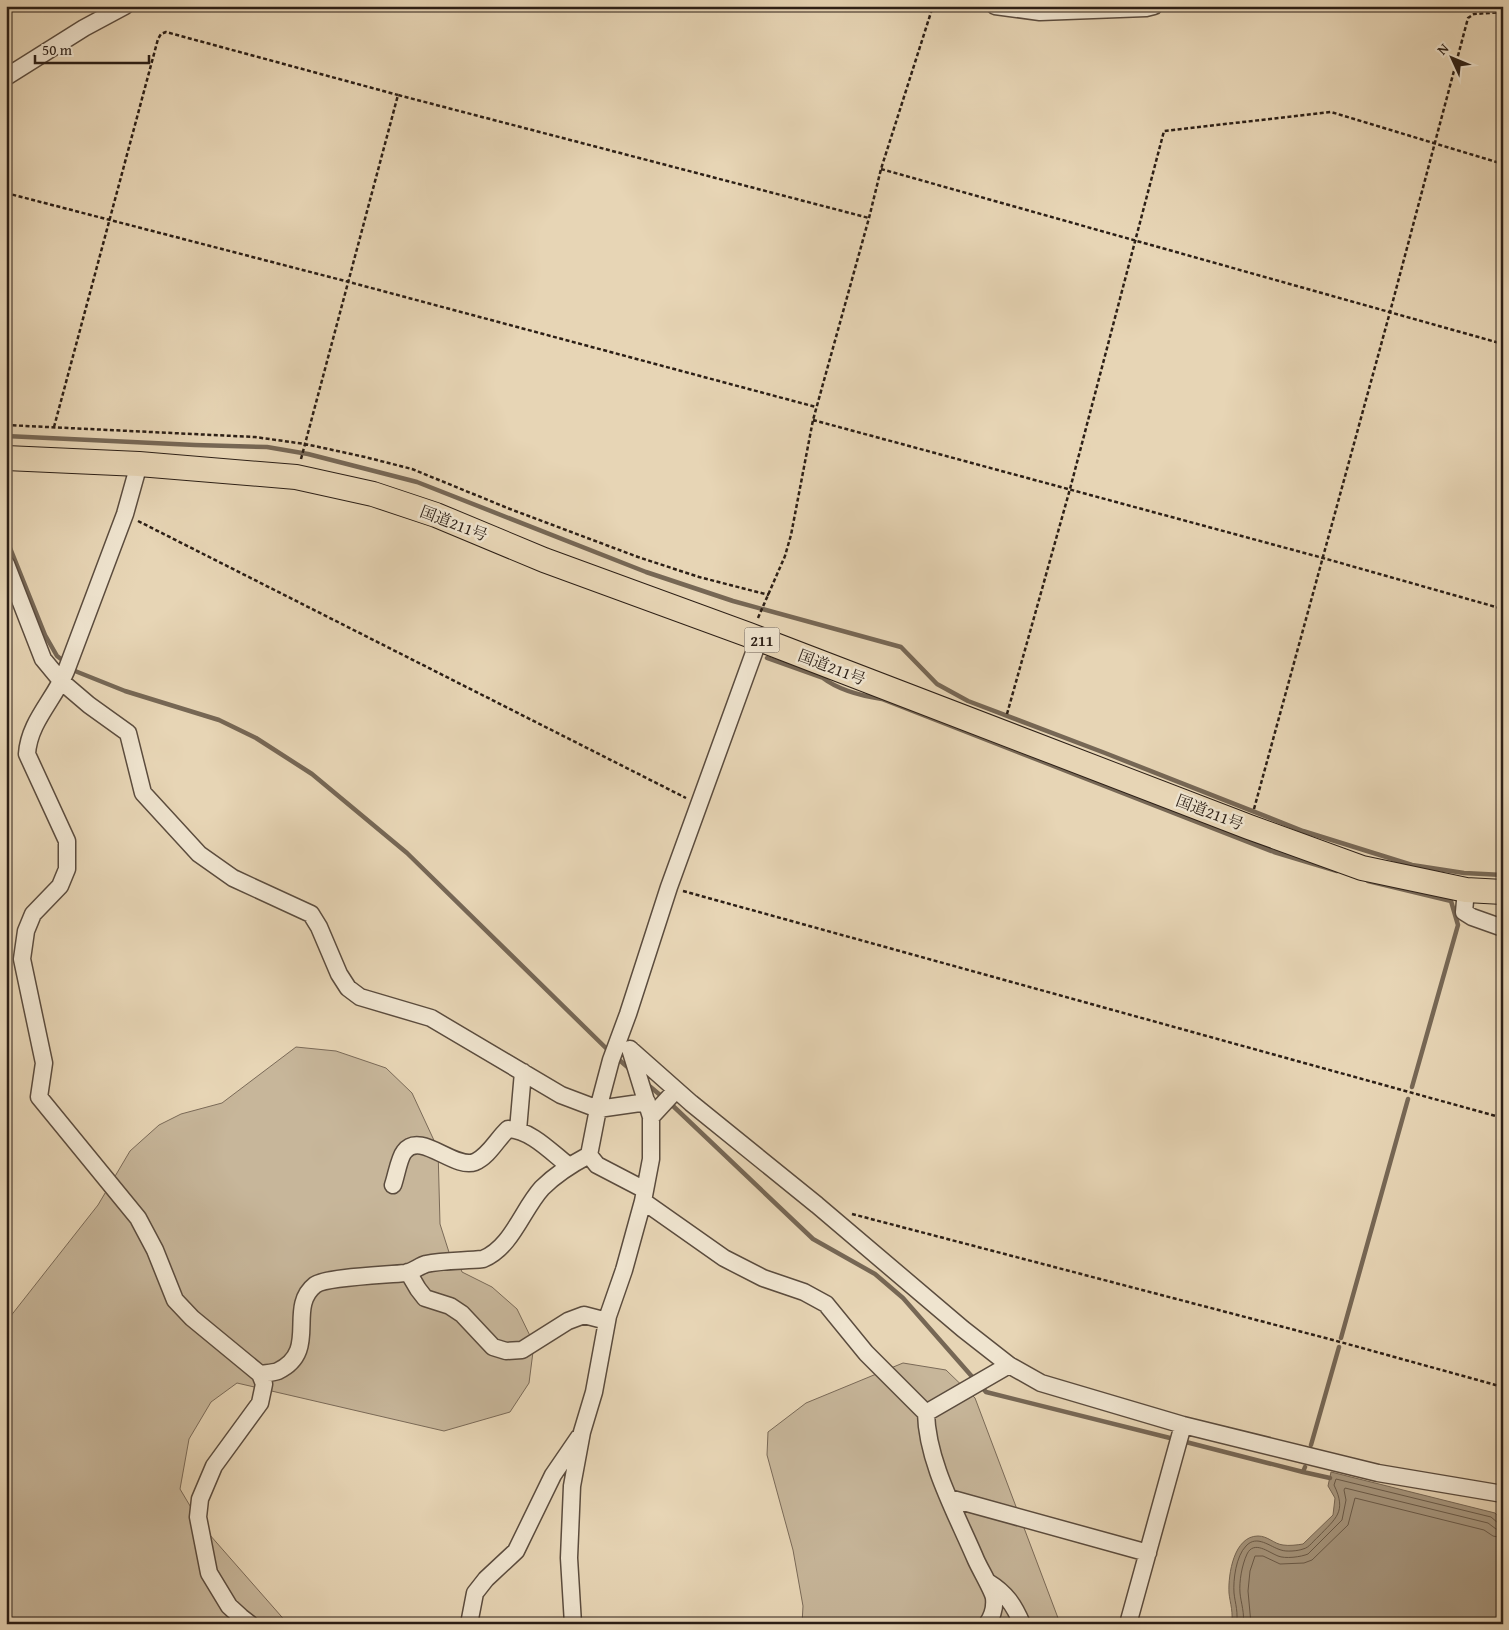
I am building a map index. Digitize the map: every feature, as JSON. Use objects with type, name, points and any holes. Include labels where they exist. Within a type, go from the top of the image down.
[{"type":"highway","name":"国道211号","points":[[6,458],[139,464],[296,477],[373,494],[436,515],[544,560],[754,637],[1249,827],[1362,868],[1466,890],[1503,892]]},
{"type":"street","points":[[6,78],[84,28],[125,6]]},
{"type":"street","points":[[995,6],[1040,12],[1146,8],[1154,6]]},
{"type":"street","points":[[139,464],[125,514],[66,671],[34,726],[28,741],[27,754],[67,841],[67,869],[60,886],[33,914],[26,931],[22,959],[44,1063],[39,1097],[138,1218],[155,1250],[175,1300],[192,1318],[260,1374],[264,1384],[260,1403],[214,1466],[200,1499],[198,1517],[209,1573],[229,1606],[250,1624]]},
{"type":"street","points":[[6,564],[43,659],[66,671],[89,705],[128,733],[143,793],[199,854],[233,878],[311,914],[319,927],[339,974],[348,988],[360,997],[431,1018],[561,1095],[598,1108],[658,1100]]},
{"type":"street","points":[[260,1374],[278,1371],[298,1356],[301,1345],[302,1313],[305,1296],[316,1284],[342,1278],[408,1272],[425,1264],[483,1259],[492,1255],[501,1246],[541,1189],[569,1166],[589,1155],[593,1143],[598,1108],[623,1055],[628,1032],[628,1014],[754,637]]},
{"type":"street","points":[[1466,890],[1464,912],[1472,917],[1503,928]]},
{"type":"street","points":[[623,1055],[658,1100],[817,1205],[963,1329],[1009,1365],[1041,1383],[1180,1437],[1503,1494]]},
{"type":"street","points":[[573,1624],[569,1558],[572,1486],[582,1432],[594,1392],[608,1321],[644,1196],[651,1159],[658,1100],[623,1055]]},
{"type":"street","points":[[518,1130],[523,1072]]},
{"type":"street","points":[[393,1185],[403,1152],[409,1148],[422,1145],[461,1164],[475,1162],[488,1152],[508,1129],[518,1130],[536,1140],[569,1166]]},
{"type":"street","points":[[589,1155],[597,1165],[644,1196],[724,1258],[763,1278],[804,1292],[826,1304],[866,1354],[926,1412],[926,1431],[949,1498],[994,1597],[994,1609],[987,1624]]},
{"type":"street","points":[[408,1272],[425,1298],[450,1306],[462,1314],[492,1348],[506,1351],[522,1350],[568,1321],[584,1315],[608,1321]]},
{"type":"street","points":[[926,1412],[1009,1365]]},
{"type":"street","points":[[469,1624],[475,1593],[486,1579],[516,1551],[552,1475],[582,1432]]},
{"type":"street","points":[[1128,1624],[1180,1437]]},
{"type":"street","points":[[949,1498],[1148,1553]]},
{"type":"street","points":[[985,1579],[1008,1597],[1022,1624]]},
{"type":"path","points":[[754,637],[785,556],[791,535],[816,407],[881,169],[933,6]]},
{"type":"path","points":[[1249,827],[1390,312],[1468,18],[1474,14],[1503,12]]},
{"type":"path","points":[[54,427],[158,39],[161,34],[166,32],[398,95],[869,218]]},
{"type":"path","points":[[296,477],[398,95]]},
{"type":"path","points":[[1002,732],[1070,490],[1164,131],[1332,112],[1503,164]]},
{"type":"path","points":[[881,169],[1503,344]]},
{"type":"path","points":[[6,193],[349,282],[816,407]]},
{"type":"path","points":[[813,420],[1323,558],[1503,609]]},
{"type":"path","points":[[125,514],[699,805]]},
{"type":"path","points":[[669,887],[1503,1118]]},
{"type":"path","points":[[846,1212],[1503,1387]]},
{"type":"shaded area","points":[[296,1047],[336,1051],[386,1068],[412,1093],[438,1149],[440,1224],[454,1268],[460,1267],[462,1272],[492,1287],[517,1309],[534,1344],[529,1383],[510,1412],[444,1431],[237,1383],[211,1402],[189,1439],[180,1489],[202,1526],[288,1624],[6,1624],[6,1322],[98,1205],[130,1151],[159,1125],[181,1114],[222,1103]]},
{"type":"shaded area","points":[[903,1363],[946,1370],[975,1398],[1058,1618],[1058,1624],[802,1624],[803,1606],[793,1550],[767,1455],[768,1432],[806,1403]]},
{"type":"water","points":[[1331,1472],[1495,1513],[1503,1521],[1503,1624],[1231,1624],[1230,1576],[1231,1567],[1238,1549],[1243,1542],[1258,1536],[1283,1545],[1303,1544],[1333,1515],[1335,1498],[1328,1486]]},
{"type":"waterway","points":[[6,436],[267,447],[308,454],[417,482],[646,572],[733,601],[901,647],[937,684],[968,701],[1303,831],[1412,865],[1464,873],[1503,875]]},
{"type":"waterway","points":[[6,538],[45,635],[57,656],[65,662]]},
{"type":"waterway","points":[[767,658],[823,678],[851,692],[882,699],[1274,852],[1337,871]]},
{"type":"waterway","points":[[71,667],[75,671],[125,691],[219,720],[256,738],[312,774],[407,853],[611,1053]]},
{"type":"waterway","points":[[1368,881],[1451,901],[1458,925],[1412,1087]]},
{"type":"waterway","points":[[617,1058],[632,1071]]},
{"type":"waterway","points":[[647,1084],[672,1105],[813,1239],[875,1274],[903,1298],[975,1380]]},
{"type":"waterway","points":[[1341,1338],[1408,1099]]},
{"type":"waterway","points":[[1311,1445],[1339,1347]]},
{"type":"waterway","points":[[981,1386],[986,1392],[1174,1439]]},
{"type":"waterway","points":[[1182,1441],[1303,1472]]},
{"type":"waterway","points":[[1305,1467],[1303,1472],[1330,1478]]}]
